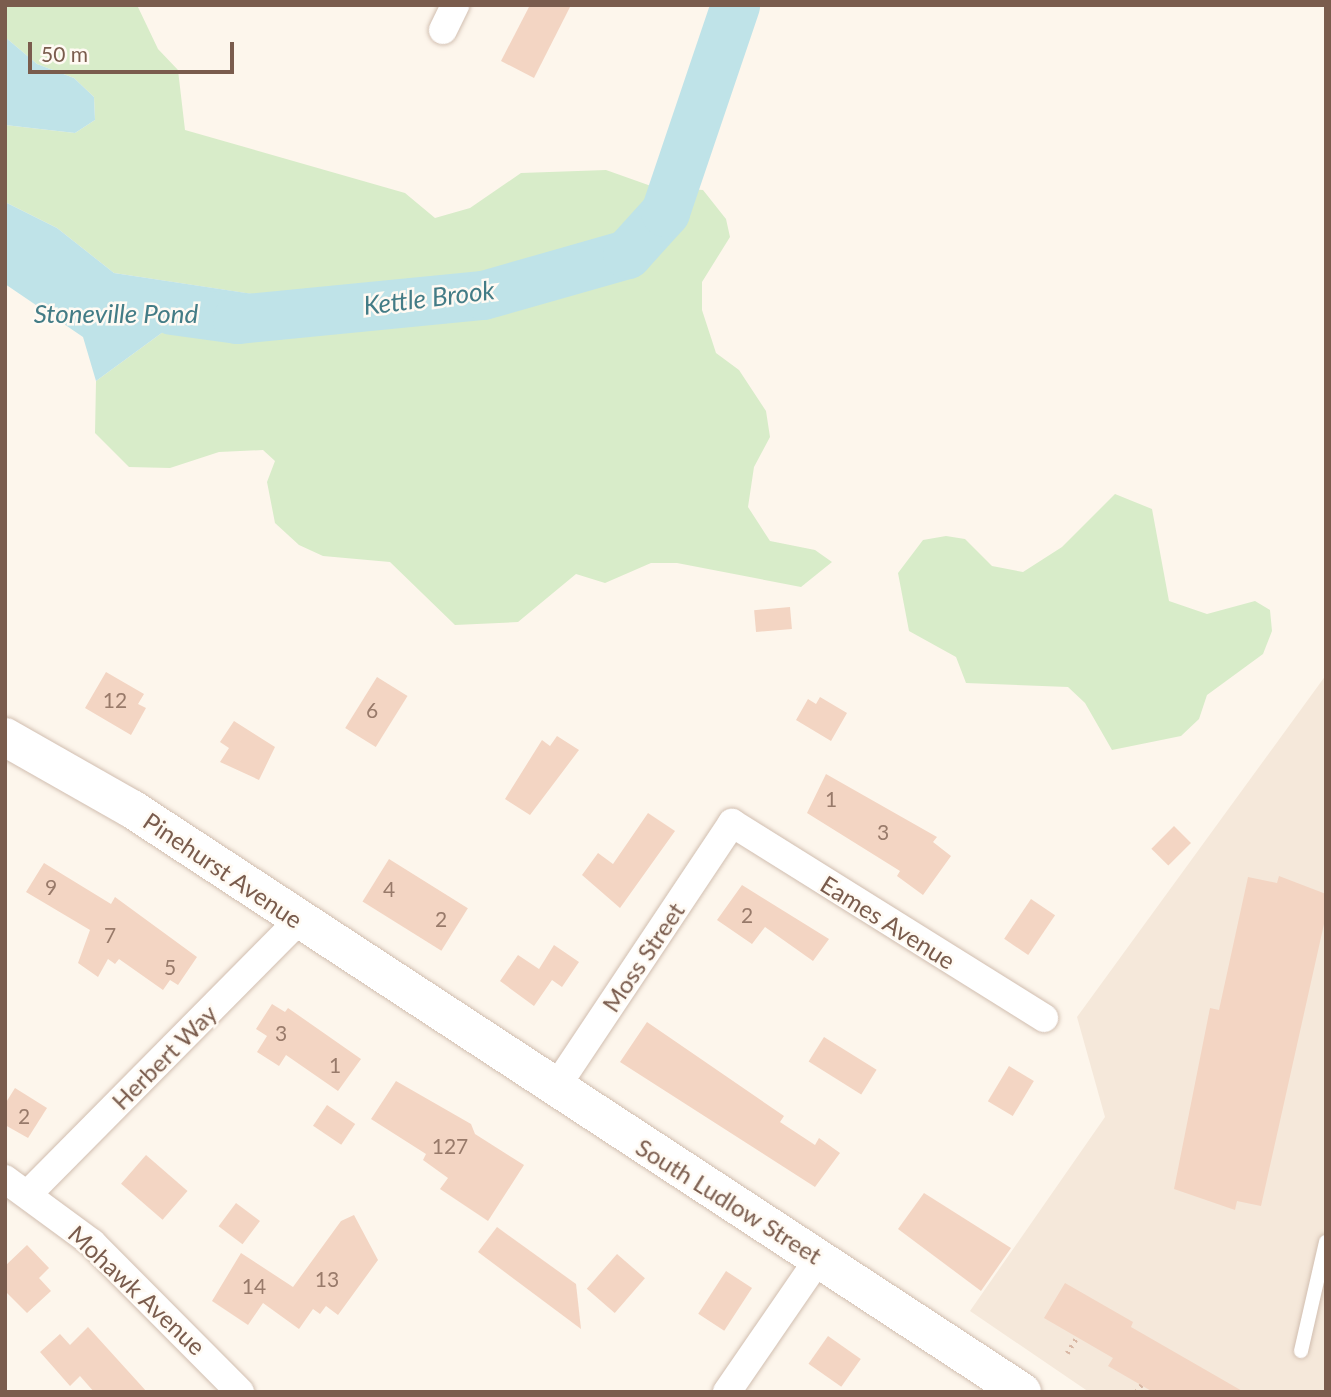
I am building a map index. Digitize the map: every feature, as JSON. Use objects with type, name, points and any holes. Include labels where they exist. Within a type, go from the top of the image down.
[{"type":"main road","name":"Pinehurst Avenue","points":[[5,737],[132,809],[436,1012]]},
{"type":"main road","name":"South Ludlow Street","points":[[436,1012],[1022,1392]]},
{"type":"street","name":"Eames Avenue","points":[[732,823],[1044,1018]]},
{"type":"street","name":"Moss Street","points":[[554,1090],[732,823]]},
{"type":"street","name":"Herbert Way","points":[[17,1186],[299,920]]},
{"type":"street","name":"Mohawk Avenue","points":[[17,1186],[157,1302],[240,1392]]},
{"type":"street","points":[[727,1392],[819,1258]]},
{"type":"lane","points":[[1301,1350],[1326,1242]]},
{"type":"path","points":[[1068,1353],[1077,1337]]},
{"type":"path","points":[[1136,1392],[1141,1385]]},
{"type":"shaded area","points":[[1326,675],[1326,1392],[1089,1392],[970,1311],[1105,1117],[1077,1017]]},
{"type":"green space","points":[[5,5],[137,5],[158,49],[178,70],[185,130],[405,193],[435,218],[470,208],[521,173],[606,170],[651,186],[703,190],[726,219],[730,237],[702,282],[702,310],[716,353],[739,370],[766,411],[770,437],[754,467],[748,507],[770,541],[815,550],[832,562],[801,587],[677,563],[651,563],[605,583],[576,574],[518,622],[455,625],[390,562],[323,556],[299,545],[275,523],[267,482],[275,461],[263,450],[219,452],[170,468],[129,467],[95,433],[96,381],[163,332],[237,319],[252,294],[114,273],[57,228],[5,202],[5,125],[75,133],[95,120],[94,97],[74,78],[37,64],[5,37]]},
{"type":"green space","points":[[1115,494],[1152,509],[1169,601],[1207,614],[1255,601],[1270,610],[1272,631],[1263,654],[1207,695],[1199,719],[1181,736],[1112,750],[1085,703],[1068,687],[966,683],[956,657],[909,631],[898,573],[923,540],[946,536],[965,539],[992,566],[1023,572],[1062,547]]},
{"type":"water","points":[[5,37],[37,64],[74,78],[94,97],[95,120],[75,133],[5,125]]},
{"type":"water","name":"Stoneville Pond","points":[[5,202],[57,228],[114,273],[253,294],[237,319],[163,332],[96,381],[83,337],[5,284]]},
{"type":"building","points":[[530,5],[571,5],[534,78],[501,61]]},
{"type":"building","points":[[790,607],[792,629],[756,632],[754,610]]},
{"type":"building","points":[[106,672],[144,694],[138,704],[146,708],[131,735],[85,708]]},
{"type":"building","points":[[377,677],[408,696],[376,747],[345,728]]},
{"type":"building","points":[[820,697],[847,713],[831,741],[796,720],[808,699],[816,704]]},
{"type":"building","points":[[234,721],[275,747],[259,780],[220,762],[229,748],[220,742]]},
{"type":"building","points":[[557,736],[579,750],[530,815],[505,799],[542,740],[550,746]]},
{"type":"building","points":[[826,774],[937,837],[933,842],[951,856],[923,895],[897,876],[900,871],[807,813]]},
{"type":"building","points":[[648,813],[675,831],[620,908],[582,875],[598,853],[613,864]]},
{"type":"building","points":[[1174,826],[1191,843],[1168,866],[1151,849]]},
{"type":"building","points":[[389,859],[468,908],[441,951],[363,901]]},
{"type":"building","points":[[44,863],[111,904],[115,897],[197,957],[178,985],[170,980],[163,990],[119,959],[115,964],[108,959],[98,977],[78,963],[90,930],[26,892]]},
{"type":"building","points":[[1279,876],[1326,894],[1326,915],[1261,1206],[1237,1201],[1235,1210],[1174,1189],[1210,1008],[1219,1010],[1248,877],[1277,883]]},
{"type":"building","points":[[742,885],[829,939],[813,961],[765,927],[752,944],[717,920]]},
{"type":"building","points":[[1031,899],[1055,915],[1028,955],[1004,939]]},
{"type":"building","points":[[554,945],[579,962],[562,987],[552,980],[534,1006],[500,981],[518,955],[539,969]]},
{"type":"building","points":[[272,1004],[285,1012],[288,1008],[361,1059],[338,1091],[286,1055],[279,1066],[257,1052],[267,1036],[256,1029]]},
{"type":"building","points":[[647,1022],[784,1116],[780,1122],[815,1145],[819,1138],[840,1153],[815,1187],[620,1062]]},
{"type":"building","points":[[824,1037],[877,1070],[861,1094],[809,1062]]},
{"type":"building","points":[[1009,1066],[1034,1081],[1013,1116],[988,1101]]},
{"type":"building","points":[[396,1081],[471,1124],[475,1134],[524,1165],[488,1221],[440,1189],[448,1178],[423,1160],[426,1154],[371,1119]]},
{"type":"building","points":[[15,1088],[47,1108],[28,1138],[5,1125],[5,1104]]},
{"type":"building","points":[[327,1105],[355,1124],[341,1145],[313,1126]]},
{"type":"building","points":[[146,1155],[188,1191],[163,1220],[121,1184]]},
{"type":"building","points":[[924,1193],[1011,1248],[981,1291],[898,1229]]},
{"type":"building","points":[[236,1203],[260,1221],[243,1244],[219,1226]]},
{"type":"building","points":[[354,1215],[378,1260],[338,1315],[326,1306],[320,1314],[313,1309],[299,1329],[263,1303],[248,1325],[212,1301],[241,1253],[293,1287],[341,1221]]},
{"type":"building","points":[[497,1227],[576,1284],[581,1329],[478,1252]]},
{"type":"building","points":[[27,1245],[49,1268],[39,1278],[51,1291],[27,1313],[5,1291],[5,1266]]},
{"type":"building","points":[[617,1254],[645,1278],[615,1313],[587,1289]]},
{"type":"building","points":[[726,1271],[752,1288],[724,1331],[698,1314]]},
{"type":"building","points":[[1065,1283],[1133,1322],[1131,1327],[1244,1392],[1153,1392],[1108,1366],[1113,1358],[1044,1318]]},
{"type":"building","points":[[88,1327],[147,1392],[94,1392],[80,1376],[70,1386],[40,1352],[60,1334],[70,1345]]},
{"type":"building","points":[[828,1336],[861,1359],[841,1387],[808,1364]]},
{"type":"waterway","name":"Kettle Brook","points":[[172,310],[237,319],[483,295],[627,254],[665,212],[735,5]]}]
